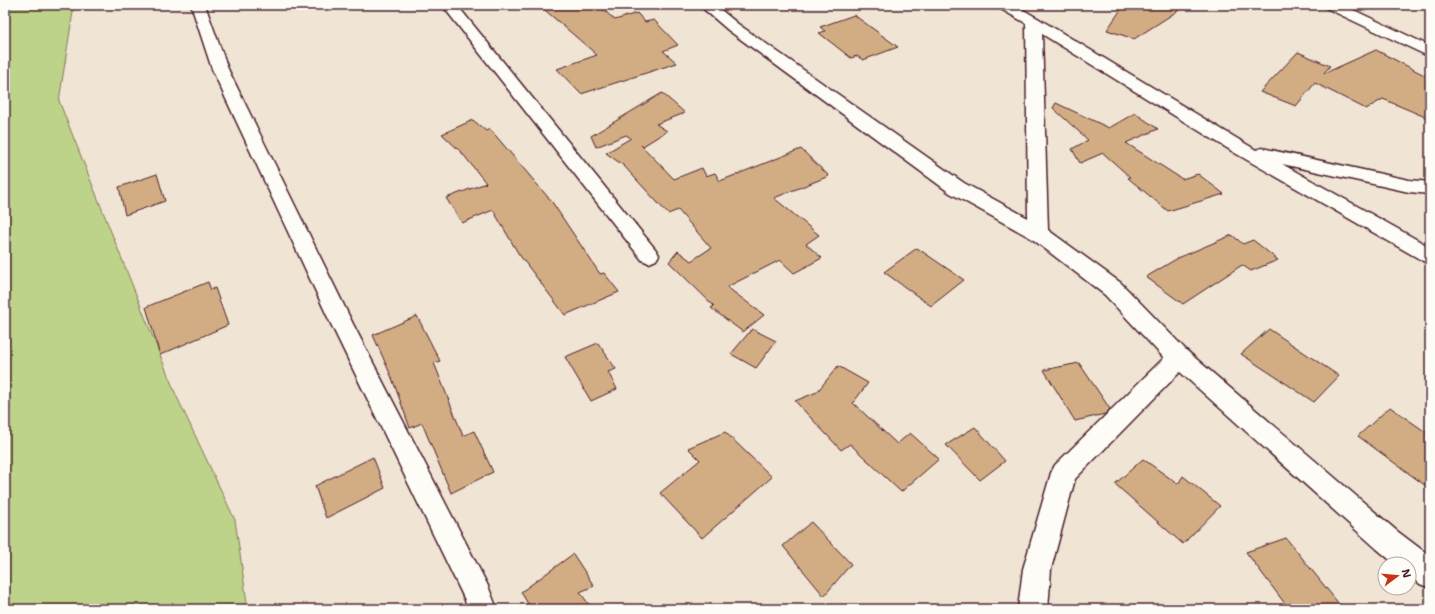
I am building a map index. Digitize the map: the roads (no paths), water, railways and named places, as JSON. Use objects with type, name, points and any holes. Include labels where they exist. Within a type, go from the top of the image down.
[{"type":"street","points":[[198,5],[220,69],[338,317],[478,596],[482,609]]},
{"type":"street","points":[[449,5],[649,255]]},
{"type":"street","points":[[706,5],[957,188],[1038,233],[1113,289],[1179,358],[1387,540],[1430,574]]},
{"type":"street","points":[[1004,5],[1034,13],[1241,150],[1430,256]]},
{"type":"street","points":[[1332,5],[1430,52]]},
{"type":"street","points":[[1034,13],[1038,233]]},
{"type":"street","points":[[1241,150],[1409,186],[1430,188]]},
{"type":"street","points":[[1033,609],[1037,569],[1064,473],[1179,358]]}]
